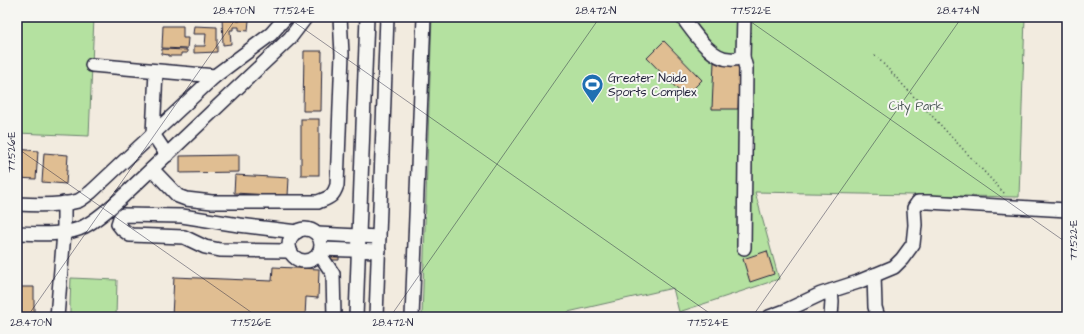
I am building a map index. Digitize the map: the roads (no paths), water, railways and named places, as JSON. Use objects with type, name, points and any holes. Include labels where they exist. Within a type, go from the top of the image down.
[{"type":"street","points":[[17,233],[64,233],[84,227],[106,212],[290,38],[306,17]]},
{"type":"street","points":[[152,169],[178,196],[186,199],[212,202],[318,202],[330,197],[337,185],[342,54],[340,17]]},
{"type":"street","points":[[356,317],[367,17]]},
{"type":"street","points":[[376,317],[387,17]]},
{"type":"street","points":[[412,317],[424,17]]},
{"type":"street","points":[[682,17],[703,44],[717,55],[730,59],[743,57]]},
{"type":"street","points":[[744,17],[743,57],[746,68],[744,248]]},
{"type":"street","points":[[17,204],[37,205],[64,203],[79,200],[92,192],[215,76],[271,34],[285,18]]},
{"type":"street","points":[[92,65],[215,76]]},
{"type":"street","points":[[156,71],[153,134],[167,155]]},
{"type":"street","points":[[768,317],[785,311],[821,294],[858,282],[894,267],[913,244],[915,225],[914,208],[918,202],[1067,210]]},
{"type":"street","points":[[57,317],[64,233],[64,203]]},
{"type":"street","points":[[290,250],[220,250],[205,247],[184,237],[130,235],[122,230],[118,224],[123,214],[182,216],[297,232]]},
{"type":"street","points":[[184,237],[186,217]]},
{"type":"street","points":[[317,234],[321,243],[320,251],[316,258],[301,261],[292,255],[289,245],[290,240],[293,235],[302,230],[312,231],[317,234],[379,237]]},
{"type":"street","points":[[320,251],[379,251]]},
{"type":"street","points":[[320,251],[333,274],[334,317]]},
{"type":"street","points":[[874,275],[878,317]]},
{"type":"street","points":[[831,291],[831,317]]},
{"type":"place","name":"Greater Noida Sports Complex","points":[[593,104]]},
{"type":"park label","name":"City Park","points":[[916,106]]}]
